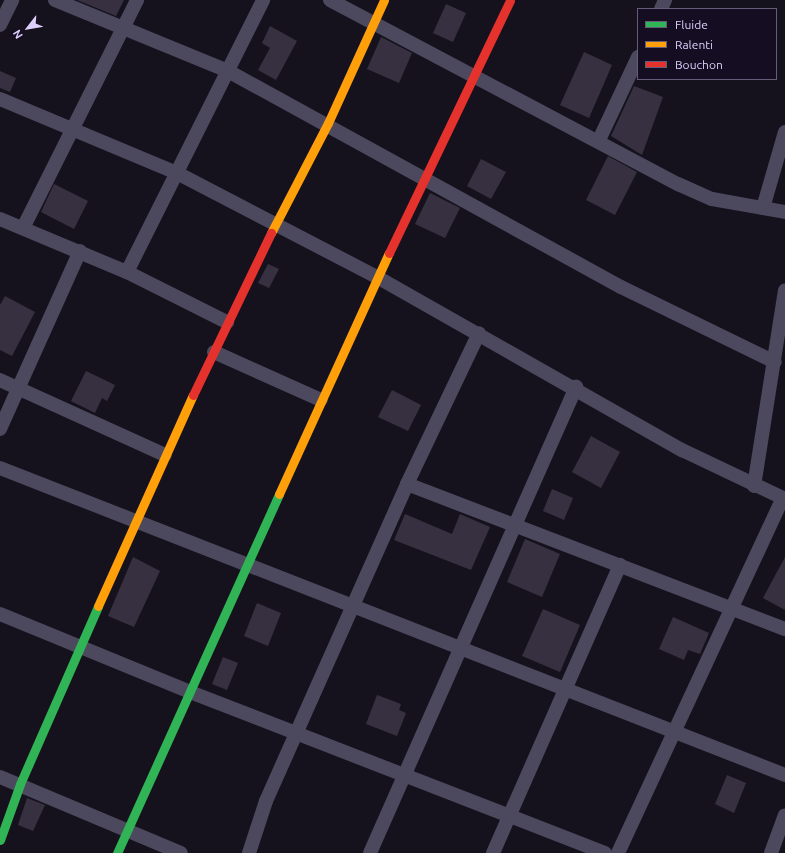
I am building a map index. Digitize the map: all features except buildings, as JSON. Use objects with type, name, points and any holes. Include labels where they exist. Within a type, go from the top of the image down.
[{"type":"street","points":[[0,25],[12,0]]},
{"type":"street","points":[[55,0],[228,71],[328,123],[425,179],[627,290],[707,326],[775,362]]},
{"type":"street","points":[[23,228],[136,0]]},
{"type":"street","points":[[127,272],[263,0]]},
{"type":"street","points":[[330,0],[474,77],[712,199],[785,212]]},
{"type":"street","points":[[0,840],[20,784],[80,646],[136,524],[165,455],[227,322],[328,123],[384,0]]},
{"type":"street","points":[[117,853],[126,829],[190,692],[245,566],[377,277],[510,0]]},
{"type":"street","points":[[599,140],[637,60]]},
{"type":"street","points":[[0,99],[177,173],[377,277],[576,387],[682,450],[754,486],[784,499],[672,731],[618,853]]},
{"type":"street","points":[[763,208],[785,132]]},
{"type":"street","points":[[0,219],[80,251],[127,272],[227,322]]},
{"type":"street","points":[[0,429],[17,387],[80,251]]},
{"type":"street","points":[[754,486],[775,362],[785,290]]},
{"type":"street","points":[[249,853],[266,801],[296,733],[407,484],[479,333]]},
{"type":"street","points":[[214,352],[321,400]]},
{"type":"street","points":[[0,380],[165,455]]},
{"type":"street","points":[[370,853],[403,776],[462,651],[576,387]]},
{"type":"street","points":[[0,468],[136,524],[564,691],[785,775]]},
{"type":"street","points":[[407,484],[785,629]]},
{"type":"street","points":[[493,853],[508,816],[620,565]]},
{"type":"street","points":[[0,614],[190,692],[403,776],[605,853]]},
{"type":"street","points":[[0,777],[20,784],[180,853]]},
{"type":"street","points":[[771,853],[785,815]]},
{"type":"traffic: fast","points":[[117,853],[279,494]]},
{"type":"traffic: fast","points":[[0,840],[20,784],[98,606]]},
{"type":"traffic: slow","points":[[271,233],[328,123],[384,0]]},
{"type":"traffic: slow","points":[[279,494],[389,253]]},
{"type":"traffic: slow","points":[[98,606],[193,395]]},
{"type":"traffic: jam","points":[[389,253],[510,0]]},
{"type":"traffic: jam","points":[[193,395],[271,233]]}]
